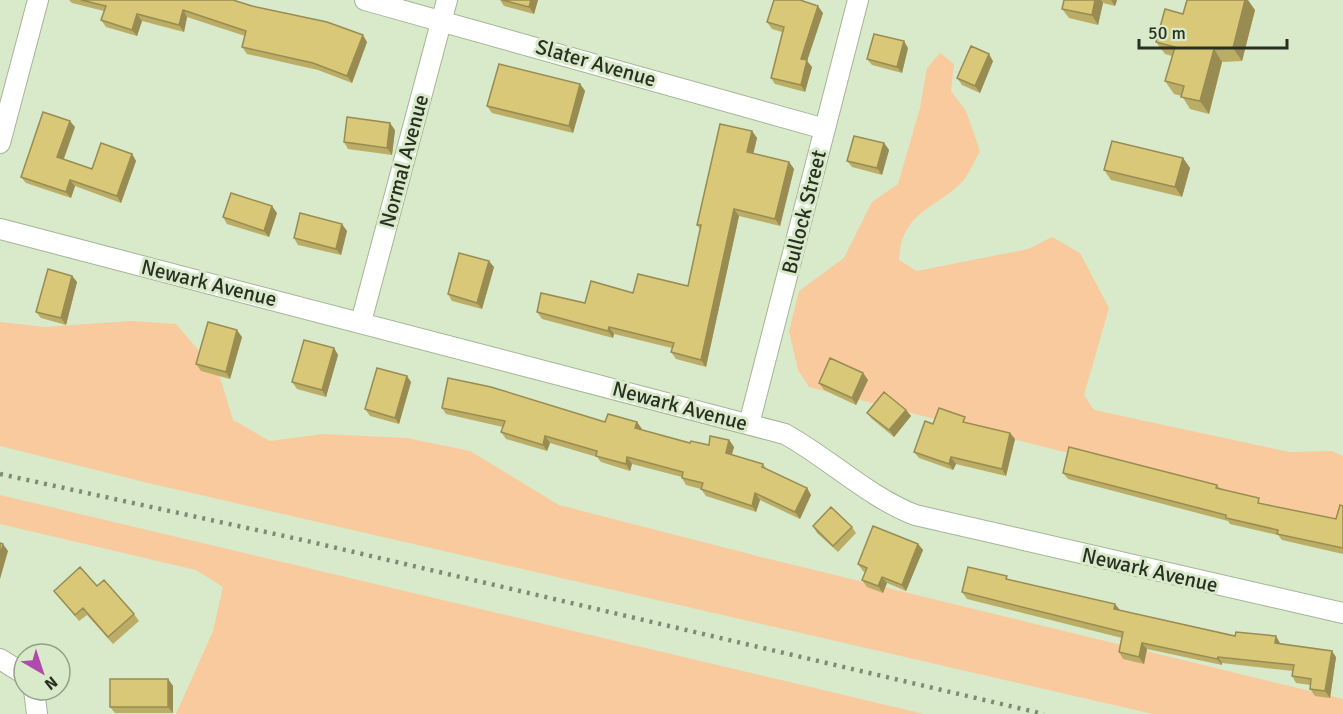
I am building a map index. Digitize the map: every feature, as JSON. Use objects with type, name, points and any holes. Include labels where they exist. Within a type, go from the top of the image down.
[{"type":"street","points":[[0,142],[38,0]]},
{"type":"street","name":"Slater Avenue","points":[[365,0],[825,129]]},
{"type":"street","name":"Normal Avenue","points":[[361,322],[447,0]]},
{"type":"street","name":"Bullock Street","points":[[749,424],[858,0]]},
{"type":"street","name":"Newark Avenue","points":[[0,229],[785,434],[808,447],[867,491],[915,516],[1343,613]]},
{"type":"shaded area","points":[[940,53],[954,64],[951,91],[966,111],[980,151],[961,183],[912,222],[901,244],[899,260],[917,271],[1028,249],[1052,237],[1080,253],[1109,308],[1084,395],[1094,410],[1290,452],[1332,451],[1343,456],[1343,523],[809,387],[798,370],[789,331],[799,291],[844,258],[872,202],[898,184],[920,108],[927,68]]},
{"type":"shaded area","points":[[131,321],[176,324],[219,374],[233,420],[270,441],[323,434],[407,438],[470,451],[559,505],[765,558],[1343,699],[1343,714],[1153,714],[144,482],[0,446],[0,322],[45,327]]},
{"type":"shaded area","points":[[0,495],[924,714],[176,714],[213,631],[223,587],[196,570],[0,524]]},
{"type":"building","points":[[81,0],[233,0],[327,22],[363,35],[347,76],[313,63],[242,47],[246,31],[183,10],[179,25],[137,14],[132,30],[101,20],[106,6]]},
{"type":"building","points":[[502,0],[531,0],[529,7]]},
{"type":"building","points":[[774,0],[800,0],[818,6],[801,59],[807,60],[801,85],[771,78],[784,27],[767,22]]},
{"type":"building","points":[[1064,0],[1095,0],[1092,15],[1062,9]]},
{"type":"building","points":[[1187,0],[1245,0],[1233,48],[1214,49],[1200,101],[1181,97],[1184,86],[1165,81],[1175,47],[1156,42],[1165,9],[1183,14]]},
{"type":"building","points":[[874,34],[904,41],[897,67],[867,59]]},
{"type":"building","points":[[971,46],[989,54],[975,86],[957,78]]},
{"type":"building","points":[[499,64],[580,84],[569,126],[487,106]]},
{"type":"building","points":[[43,112],[70,121],[57,157],[92,169],[101,143],[132,154],[117,196],[70,180],[66,192],[21,177]]},
{"type":"building","points":[[347,117],[390,123],[387,148],[344,142]]},
{"type":"building","points":[[720,124],[752,131],[747,152],[789,162],[775,219],[734,209],[701,360],[671,352],[674,343],[609,327],[608,331],[537,312],[541,293],[585,303],[591,281],[633,293],[638,274],[688,286],[701,225],[697,225]]},
{"type":"building","points":[[854,136],[884,143],[877,168],[847,161]]},
{"type":"building","points":[[1112,141],[1183,158],[1175,187],[1104,170]]},
{"type":"building","points":[[231,193],[272,206],[264,231],[223,217]]},
{"type":"building","points":[[300,213],[342,224],[336,249],[294,238]]},
{"type":"building","points":[[459,253],[489,261],[477,303],[448,294]]},
{"type":"building","points":[[48,269],[72,276],[61,318],[36,312]]},
{"type":"building","points":[[208,322],[237,330],[226,372],[196,364]]},
{"type":"building","points":[[304,340],[334,348],[322,390],[292,382]]},
{"type":"building","points":[[830,358],[863,373],[852,398],[819,383]]},
{"type":"building","points":[[377,368],[407,376],[395,418],[365,409]]},
{"type":"building","points":[[448,378],[491,387],[605,422],[608,414],[637,422],[635,428],[690,443],[691,441],[709,445],[710,436],[729,440],[726,453],[763,464],[762,467],[807,488],[795,512],[755,493],[752,506],[701,489],[703,483],[682,478],[683,472],[627,457],[626,464],[596,456],[597,451],[545,436],[543,445],[501,432],[505,421],[442,408]]},
{"type":"building","points":[[884,392],[906,410],[889,430],[867,413]]},
{"type":"building","points":[[939,408],[965,417],[963,422],[1010,433],[1002,469],[951,457],[949,464],[914,452],[925,421],[933,424]]},
{"type":"building","points":[[1069,447],[1217,485],[1216,488],[1259,498],[1258,503],[1336,519],[1340,505],[1343,506],[1343,548],[1277,534],[1278,530],[1226,518],[1226,515],[1063,473]]},
{"type":"building","points":[[831,507],[852,527],[833,546],[813,526]]},
{"type":"building","points":[[873,526],[918,544],[902,585],[882,577],[878,586],[862,580],[867,568],[858,564]]},
{"type":"building","points":[[80,567],[97,586],[104,580],[134,614],[108,637],[83,608],[75,615],[54,591]]},
{"type":"building","points":[[968,567],[1007,576],[1006,579],[1115,604],[1114,609],[1235,636],[1236,632],[1276,636],[1275,643],[1332,651],[1325,691],[1310,689],[1311,679],[1292,676],[1294,665],[1218,657],[1217,659],[1142,643],[1139,657],[1119,652],[1123,632],[962,592]]},
{"type":"building","points":[[110,679],[168,679],[168,707],[110,707]]},
{"type":"railway","points":[[0,474],[307,541],[1044,714]]}]
